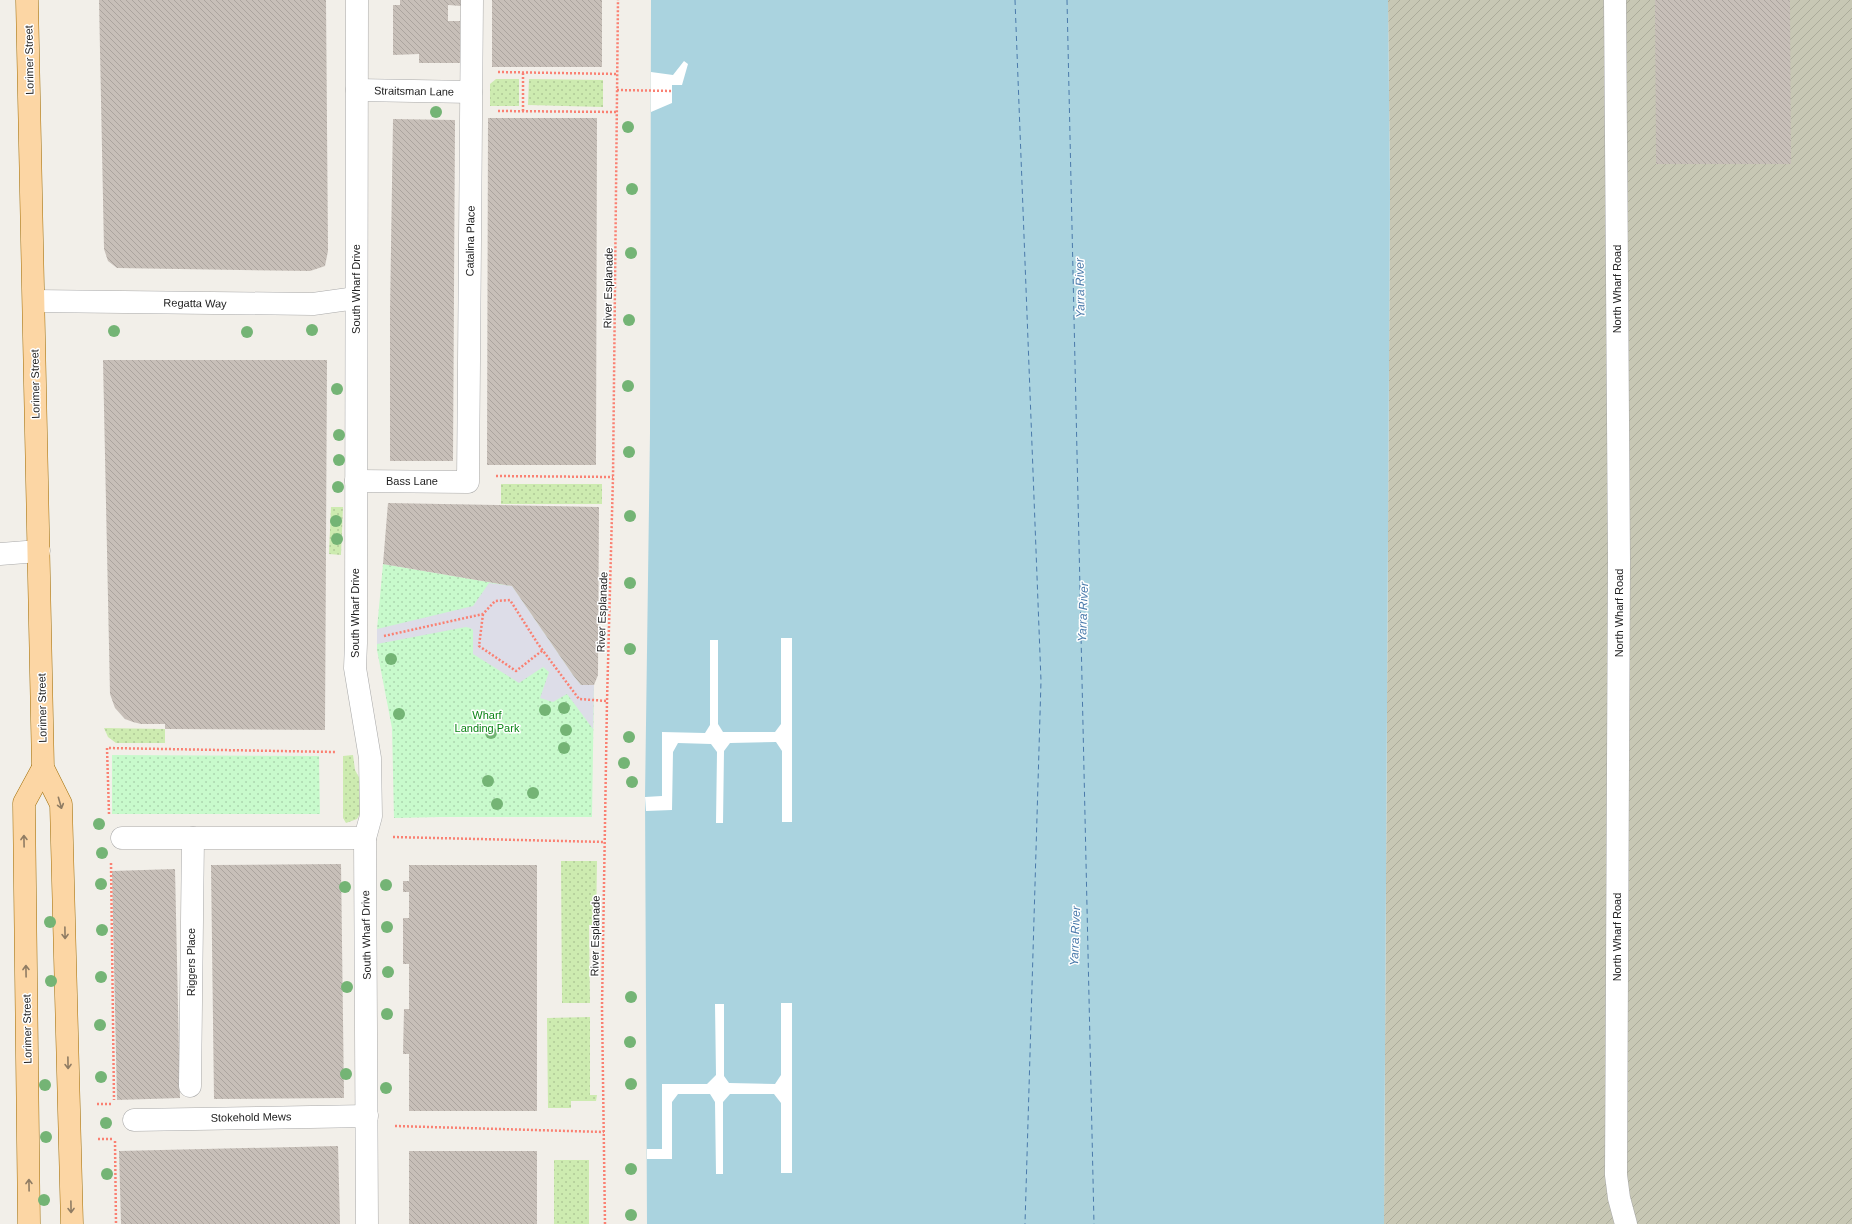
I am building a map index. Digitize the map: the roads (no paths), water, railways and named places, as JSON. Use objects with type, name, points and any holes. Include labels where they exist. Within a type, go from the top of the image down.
[{"type":"main road","name":"Lorimer Street","points":[[27,0],[43,768],[61,804],[72,1224]]},
{"type":"main road","name":"Lorimer Street","points":[[29,1224],[24,803],[43,768]]},
{"type":"street","name":"South Wharf Drive","points":[[357,0],[355,668],[370,758],[372,793],[370,816],[365,838],[367,1224]]},
{"type":"street","name":"Catalina Place","points":[[468,482],[472,0]]},
{"type":"street","name":"North Wharf Road","points":[[1615,0],[1619,560],[1616,1175],[1619,1198],[1626,1224]]},
{"type":"street","name":"Straitsman Lane","points":[[357,90],[471,92]]},
{"type":"street","name":"Regatta Way","points":[[34,301],[313,304],[356,298]]},
{"type":"street","name":"Bass Lane","points":[[356,481],[468,482]]},
{"type":"street","points":[[0,554],[39,551]]},
{"type":"street","points":[[122,838],[365,838]]},
{"type":"street","name":"Riggers Place","points":[[190,1086],[192,838]]},
{"type":"street","name":"Stokehold Mews","points":[[134,1120],[367,1116]]},
{"type":"water","name":"Yarra River","points":[[651,0],[1388,0],[1390,193],[1384,1224],[647,1224],[645,797],[650,433]]},
{"type":"park label","name":"Wharf Landing Park","points":[[487,721]]}]
